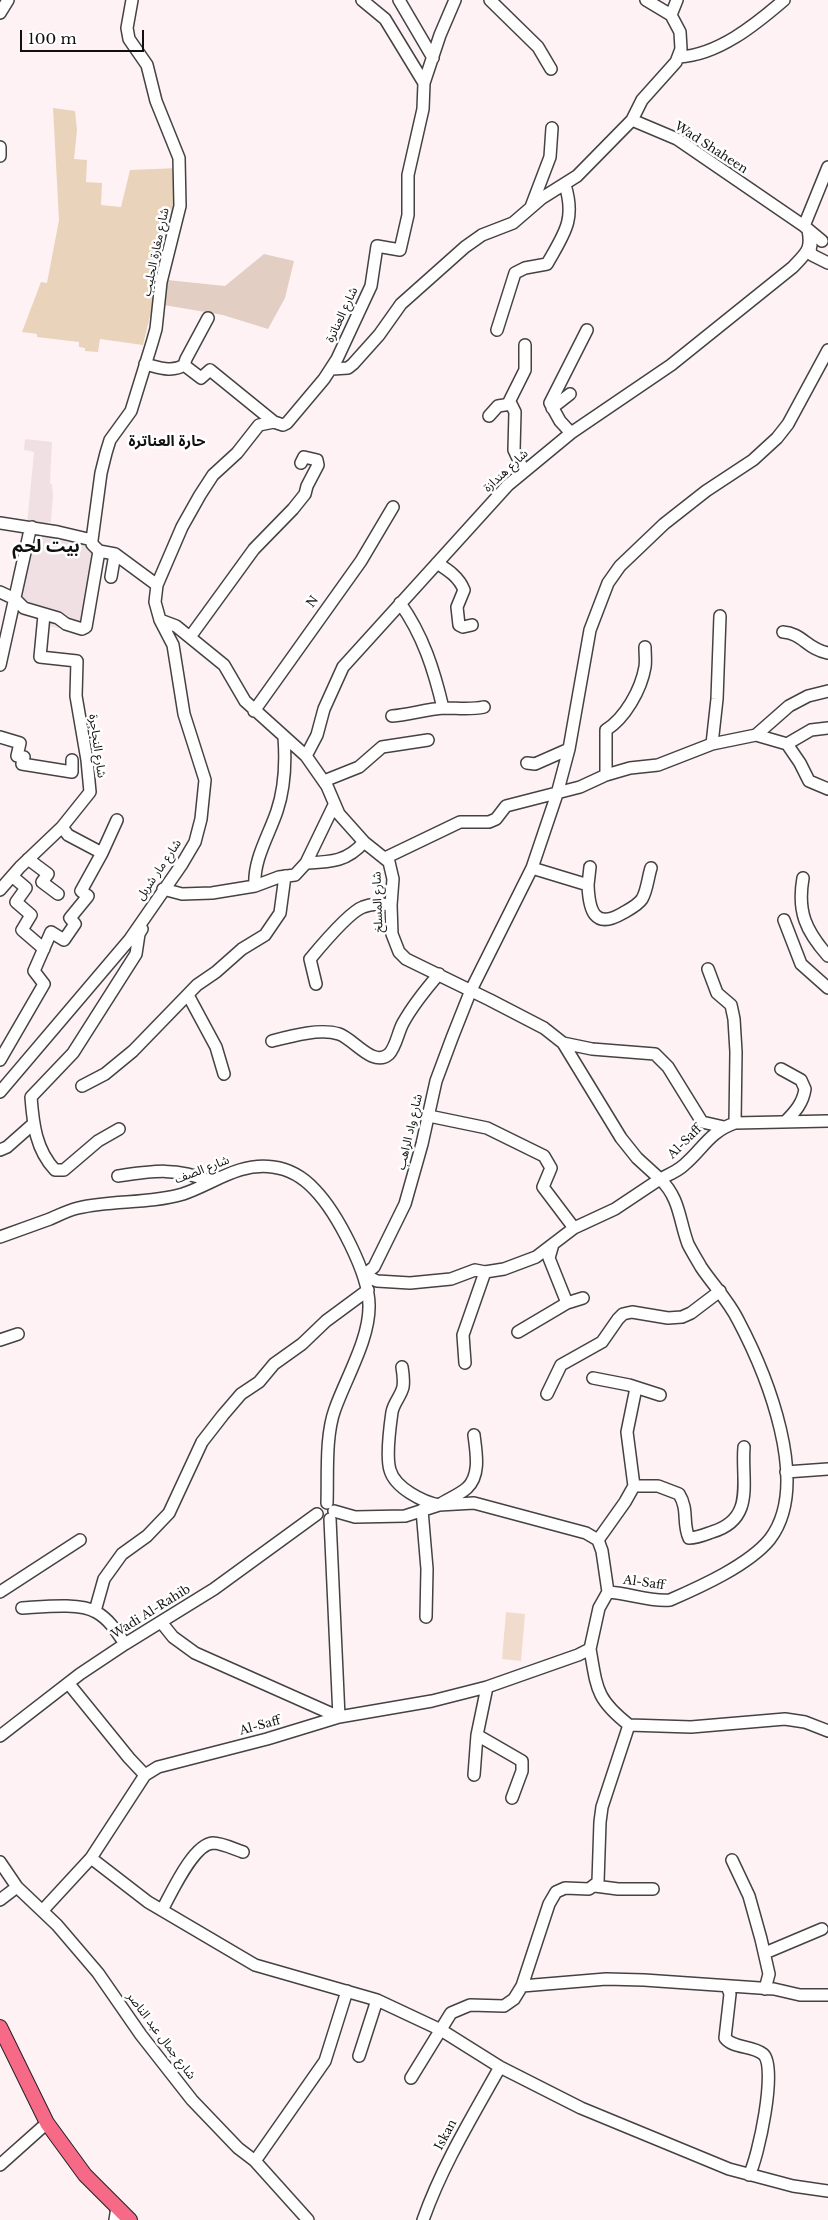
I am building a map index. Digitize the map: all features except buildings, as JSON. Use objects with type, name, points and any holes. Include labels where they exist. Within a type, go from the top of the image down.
[{"type":"main road","points":[[0,2027],[47,2123],[116,2214],[130,2220]]},
{"type":"street","points":[[0,13],[8,0]]},
{"type":"street","name":"شارع مغارة الحليب","points":[[92,540],[106,453],[110,440],[131,412],[156,329],[163,272],[180,206],[179,158],[156,101],[147,65],[129,39],[127,28],[132,0]]},
{"type":"street","points":[[362,0],[385,19],[424,83]]},
{"type":"street","points":[[399,0],[433,58]]},
{"type":"street","points":[[424,83],[455,0]]},
{"type":"street","points":[[490,0],[538,48],[551,69]]},
{"type":"street","points":[[332,369],[348,368],[359,359],[401,304],[473,240],[513,223],[531,207],[565,185],[602,153],[632,120],[642,100],[679,57],[682,49],[680,32],[667,12],[646,0]]},
{"type":"street","points":[[667,12],[677,0]]},
{"type":"street","points":[[679,57],[709,51],[739,34],[784,0]]},
{"type":"street","name":"شارع العناترة","points":[[157,585],[182,526],[213,475],[236,453],[258,425],[274,422],[283,425],[287,423],[332,369],[361,311],[371,286],[377,246],[400,250],[408,216],[408,175],[422,109],[424,83]]},
{"type":"street","name":"Wad Shaheen","points":[[632,120],[677,139],[826,243]]},
{"type":"street","points":[[531,207],[550,157],[552,128]]},
{"type":"street","points":[[0,148],[0,156]]},
{"type":"street","points":[[822,260],[812,255],[806,228],[828,167]]},
{"type":"street","points":[[497,330],[515,273],[525,268],[546,264],[564,235],[571,214],[570,201],[565,185]]},
{"type":"street","points":[[810,247],[816,241],[826,243]]},
{"type":"street","name":"شارع هندازة","points":[[306,756],[317,735],[327,701],[343,667],[508,485],[571,433],[671,365],[792,267],[806,254],[810,247]]},
{"type":"street","name":"شارع هندازة","points":[[792,267],[822,260]]},
{"type":"street","points":[[145,364],[172,370],[184,365],[208,318]]},
{"type":"street","points":[[571,433],[550,403],[587,330]]},
{"type":"street","points":[[508,404],[525,370],[526,345]]},
{"type":"street","name":"شارع واد الراهب","points":[[364,1275],[374,1267],[405,1204],[429,1116],[436,1081],[471,990],[532,868],[556,794],[568,749],[590,630],[608,583],[620,566],[664,524],[706,491],[753,460],[777,438],[792,417],[828,350]]},
{"type":"street","points":[[184,365],[201,378],[210,370],[274,422]]},
{"type":"street","points":[[552,408],[570,394]]},
{"type":"street","points":[[489,416],[498,406],[511,404],[515,412],[514,450],[524,471]]},
{"type":"street","points":[[190,637],[254,548],[294,509],[305,494],[306,486],[318,465],[318,460],[304,457],[301,463]]},
{"type":"street","name":"N","points":[[254,712],[361,561],[393,507]]},
{"type":"street","points":[[0,523],[32,527],[92,540],[92,544],[99,550],[115,554],[157,585]]},
{"type":"street","points":[[1,660],[32,527]]},
{"type":"street","points":[[0,592],[15,599],[24,608],[58,618],[66,624],[82,629],[86,627],[99,550]]},
{"type":"street","points":[[111,576],[115,554]]},
{"type":"street","points":[[437,563],[462,582],[464,590],[457,607],[459,625],[463,627],[472,625]]},
{"type":"street","name":"شارع مار شربل","points":[[0,1092],[130,939],[195,842],[201,819],[206,780],[184,714],[173,645],[160,620],[155,602],[157,585]]},
{"type":"street","points":[[400,603],[414,622],[433,667],[443,708]]},
{"type":"street","name":"شارع النجاجرة","points":[[0,890],[24,863],[62,827],[90,792],[87,760],[76,696],[77,661],[40,657],[44,615]]},
{"type":"street","points":[[712,744],[717,699],[720,616]]},
{"type":"street","name":"شارع المسلخ","points":[[160,620],[176,626],[224,665],[238,691],[254,712],[306,756],[324,781],[334,805],[364,842],[385,858],[392,869],[392,934],[399,952],[406,959],[544,1028],[563,1043],[625,1144],[660,1179]]},
{"type":"street","points":[[783,632],[796,634],[811,647],[828,653]]},
{"type":"street","points":[[606,775],[606,730],[616,724],[635,695],[645,667],[645,647]]},
{"type":"street","points":[[756,735],[789,706],[808,696],[828,691]]},
{"type":"street","points":[[392,716],[411,715],[443,708],[469,710],[484,707]]},
{"type":"street","points":[[787,744],[811,730],[828,728]]},
{"type":"street","points":[[385,858],[460,822],[490,822],[506,806],[580,787],[606,775],[630,768],[658,765],[712,744],[756,735],[787,744],[809,781],[828,788]]},
{"type":"street","points":[[0,737],[20,743],[17,756],[24,757],[22,764],[72,772],[72,760]]},
{"type":"street","points":[[255,886],[255,870],[283,787],[286,757],[284,737]]},
{"type":"street","points":[[324,781],[359,767],[382,747],[428,740]]},
{"type":"street","points":[[526,763],[535,764],[568,749]]},
{"type":"street","points":[[163,889],[182,894],[197,894],[255,886],[285,876],[295,875],[306,863],[334,805]]},
{"type":"street","points":[[0,1060],[44,984],[34,971],[51,932],[64,940],[75,924],[70,918],[88,896],[80,890],[102,854],[117,820]]},
{"type":"street","points":[[62,827],[68,835],[102,854]]},
{"type":"street","points":[[306,863],[345,858],[356,851],[364,842]]},
{"type":"street","points":[[24,863],[48,874],[42,882],[58,894]]},
{"type":"street","points":[[590,867],[589,901],[594,915],[600,920],[607,920],[636,905],[643,898],[651,868]]},
{"type":"street","points":[[532,868],[588,884]]},
{"type":"street","points":[[12,876],[26,888],[16,902],[31,915],[22,930],[44,948]]},
{"type":"street","points":[[82,1086],[105,1074],[133,1051],[196,985],[216,972],[242,949],[265,935],[280,913],[285,876]]},
{"type":"street","points":[[803,878],[800,890],[807,930],[828,956]]},
{"type":"street","points":[[316,984],[310,959],[337,930],[362,907],[374,904],[391,905]]},
{"type":"street","points":[[119,1129],[98,1141],[64,1170],[55,1170],[42,1154],[33,1124],[31,1097],[73,1053],[136,954],[139,934],[151,914],[151,907]]},
{"type":"street","points":[[784,920],[801,964],[828,988]]},
{"type":"street","points":[[708,969],[717,993],[731,1005],[734,1019],[736,1052],[729,1125]]},
{"type":"street","points":[[272,1041],[330,1032],[347,1037],[369,1055],[376,1058],[387,1056],[391,1052],[402,1024],[439,974]]},
{"type":"street","points":[[188,995],[216,1047],[224,1074]]},
{"type":"street","points":[[563,1043],[586,1048],[655,1054],[668,1067],[702,1122],[729,1125],[828,1121]]},
{"type":"street","points":[[781,1069],[800,1080],[805,1089],[799,1106],[786,1122]]},
{"type":"street","points":[[429,1116],[487,1128],[544,1156],[551,1168],[543,1187],[574,1228]]},
{"type":"street","points":[[0,1150],[8,1147],[33,1124]]},
{"type":"street","name":"Al-Saff","points":[[145,1775],[158,1767],[267,1739],[339,1717],[432,1701],[487,1687],[578,1655],[590,1649],[599,1608],[608,1592],[619,1592],[662,1601],[670,1600],[723,1575],[748,1558],[769,1540],[777,1527],[783,1510],[786,1472],[784,1437],[771,1396],[738,1319],[720,1290],[696,1259],[688,1244],[670,1189],[660,1179],[683,1166],[714,1133],[729,1125]]},
{"type":"street","name":"شارع الصف","points":[[0,1237],[78,1208],[162,1198],[184,1193],[220,1176],[256,1167],[272,1167],[286,1170],[305,1180],[316,1191],[330,1210],[364,1275]]},
{"type":"street","points":[[118,1176],[148,1172],[179,1171],[209,1181]]},
{"type":"street","points":[[536,1257],[574,1228],[615,1209],[660,1179]]},
{"type":"street","points":[[554,1243],[549,1258],[567,1303]]},
{"type":"street","points":[[364,1275],[377,1281],[410,1283],[451,1279],[475,1270],[485,1272],[504,1269],[536,1257],[545,1256],[549,1258]]},
{"type":"street","points":[[465,1363],[463,1335],[485,1272]]},
{"type":"street","points":[[160,1622],[168,1633],[195,1653],[339,1717],[328,1462],[332,1420],[363,1337],[369,1306],[368,1290],[364,1275]]},
{"type":"street","points":[[95,1612],[104,1579],[122,1554],[146,1536],[170,1513],[202,1442],[223,1415],[241,1394],[259,1382],[274,1364],[302,1344],[326,1320],[368,1290]]},
{"type":"street","points":[[547,1394],[561,1365],[602,1342],[623,1314],[632,1312],[668,1318],[682,1317],[691,1313],[720,1290]]},
{"type":"street","points":[[518,1332],[567,1303],[583,1298]]},
{"type":"street","points":[[0,1340],[18,1334]]},
{"type":"street","points":[[402,1367],[403,1386],[392,1411],[390,1472],[395,1480],[418,1499],[439,1505],[474,1503],[586,1533],[598,1540],[602,1551],[608,1592]]},
{"type":"street","points":[[593,1378],[660,1395]]},
{"type":"street","points":[[598,1540],[634,1486],[627,1432],[636,1388]]},
{"type":"street","points":[[439,1505],[465,1490],[472,1482],[476,1459],[474,1435]]},
{"type":"street","points":[[634,1486],[658,1486],[679,1494],[686,1510],[686,1532],[689,1538],[718,1531],[728,1526],[737,1517],[742,1507],[744,1494],[744,1447]]},
{"type":"street","points":[[786,1472],[828,1469]]},
{"type":"street","name":"Wadi Al-Rahib","points":[[0,1736],[125,1644],[214,1589],[317,1514],[323,1520],[331,1511],[354,1517],[405,1516],[439,1505]]},
{"type":"street","points":[[422,1510],[427,1569],[426,1617]]},
{"type":"street","points":[[0,1592],[80,1540]]},
{"type":"street","points":[[22,1608],[71,1607],[95,1612],[112,1625],[125,1644]]},
{"type":"street","points":[[590,1649],[599,1691],[609,1709],[629,1725],[691,1726],[784,1719],[805,1722],[828,1731]]},
{"type":"street","points":[[43,1910],[90,1858],[145,1775],[69,1684]]},
{"type":"street","points":[[474,1775],[477,1735],[487,1687]]},
{"type":"street","points":[[411,2078],[451,2013],[470,2005],[504,2006],[514,1999],[522,1986],[549,1904],[556,1892],[565,1888],[589,1889],[598,1882],[602,1807],[629,1725]]},
{"type":"street","points":[[477,1735],[522,1761],[522,1770],[512,1798]]},
{"type":"street","points":[[162,1910],[191,1860],[205,1845],[214,1843],[243,1852]]},
{"type":"street","points":[[90,1858],[148,1902],[255,1965],[377,2000],[441,2030],[500,2066],[581,2108],[748,2175],[828,2191]]},
{"type":"street","points":[[732,1860],[748,1896],[765,1953],[769,1974],[778,1990]]},
{"type":"street","name":"شارع جمال عبد الناصر","points":[[0,1862],[17,1887],[43,1910],[98,1974],[141,2035],[192,2100],[238,2148],[255,2162],[308,2220]]},
{"type":"street","points":[[595,1886],[618,1890],[652,1889]]},
{"type":"street","points":[[0,1900],[17,1887]]},
{"type":"street","points":[[765,1953],[822,1929]]},
{"type":"street","points":[[765,1988],[769,1974]]},
{"type":"street","points":[[522,1986],[606,1979],[679,1981],[765,1988],[800,1995],[828,1995]]},
{"type":"street","points":[[727,1986],[730,1994],[724,2038],[728,2042],[761,2052],[768,2063],[764,2119],[759,2144],[748,2175]]},
{"type":"street","points":[[255,2162],[325,2061],[347,1991]]},
{"type":"street","points":[[359,2056],[377,2000]]},
{"type":"street","name":"Iskan","points":[[423,2220],[444,2169],[500,2066]]},
{"type":"street","points":[[0,2165],[47,2123]]},
{"type":"shaded area","points":[[53,108],[75,111],[77,130],[74,159],[87,160],[86,182],[102,183],[101,205],[121,207],[130,170],[178,168],[177,204],[143,345],[100,339],[98,352],[85,351],[85,348],[79,347],[79,342],[37,337],[37,334],[22,332],[41,282],[47,283],[59,220]]},
{"type":"shaded area","points":[[264,254],[294,261],[285,298],[268,329],[223,315],[164,305],[167,280],[225,286]]},
{"type":"shaded area","points":[[25,439],[52,442],[50,484],[52,484],[53,496],[51,522],[48,522],[47,525],[27,524],[34,452],[24,450]]},
{"type":"shaded area","points":[[32,530],[89,543],[96,553],[84,624],[66,629],[47,626],[39,619],[15,614]]},
{"type":"shaded area","points":[[506,1612],[525,1614],[521,1661],[502,1659]]},
{"type":"district","name":"حارة العناترة","points":[[167,442]]},
{"type":"district","name":"بيت لحم","points":[[46,547]]}]
